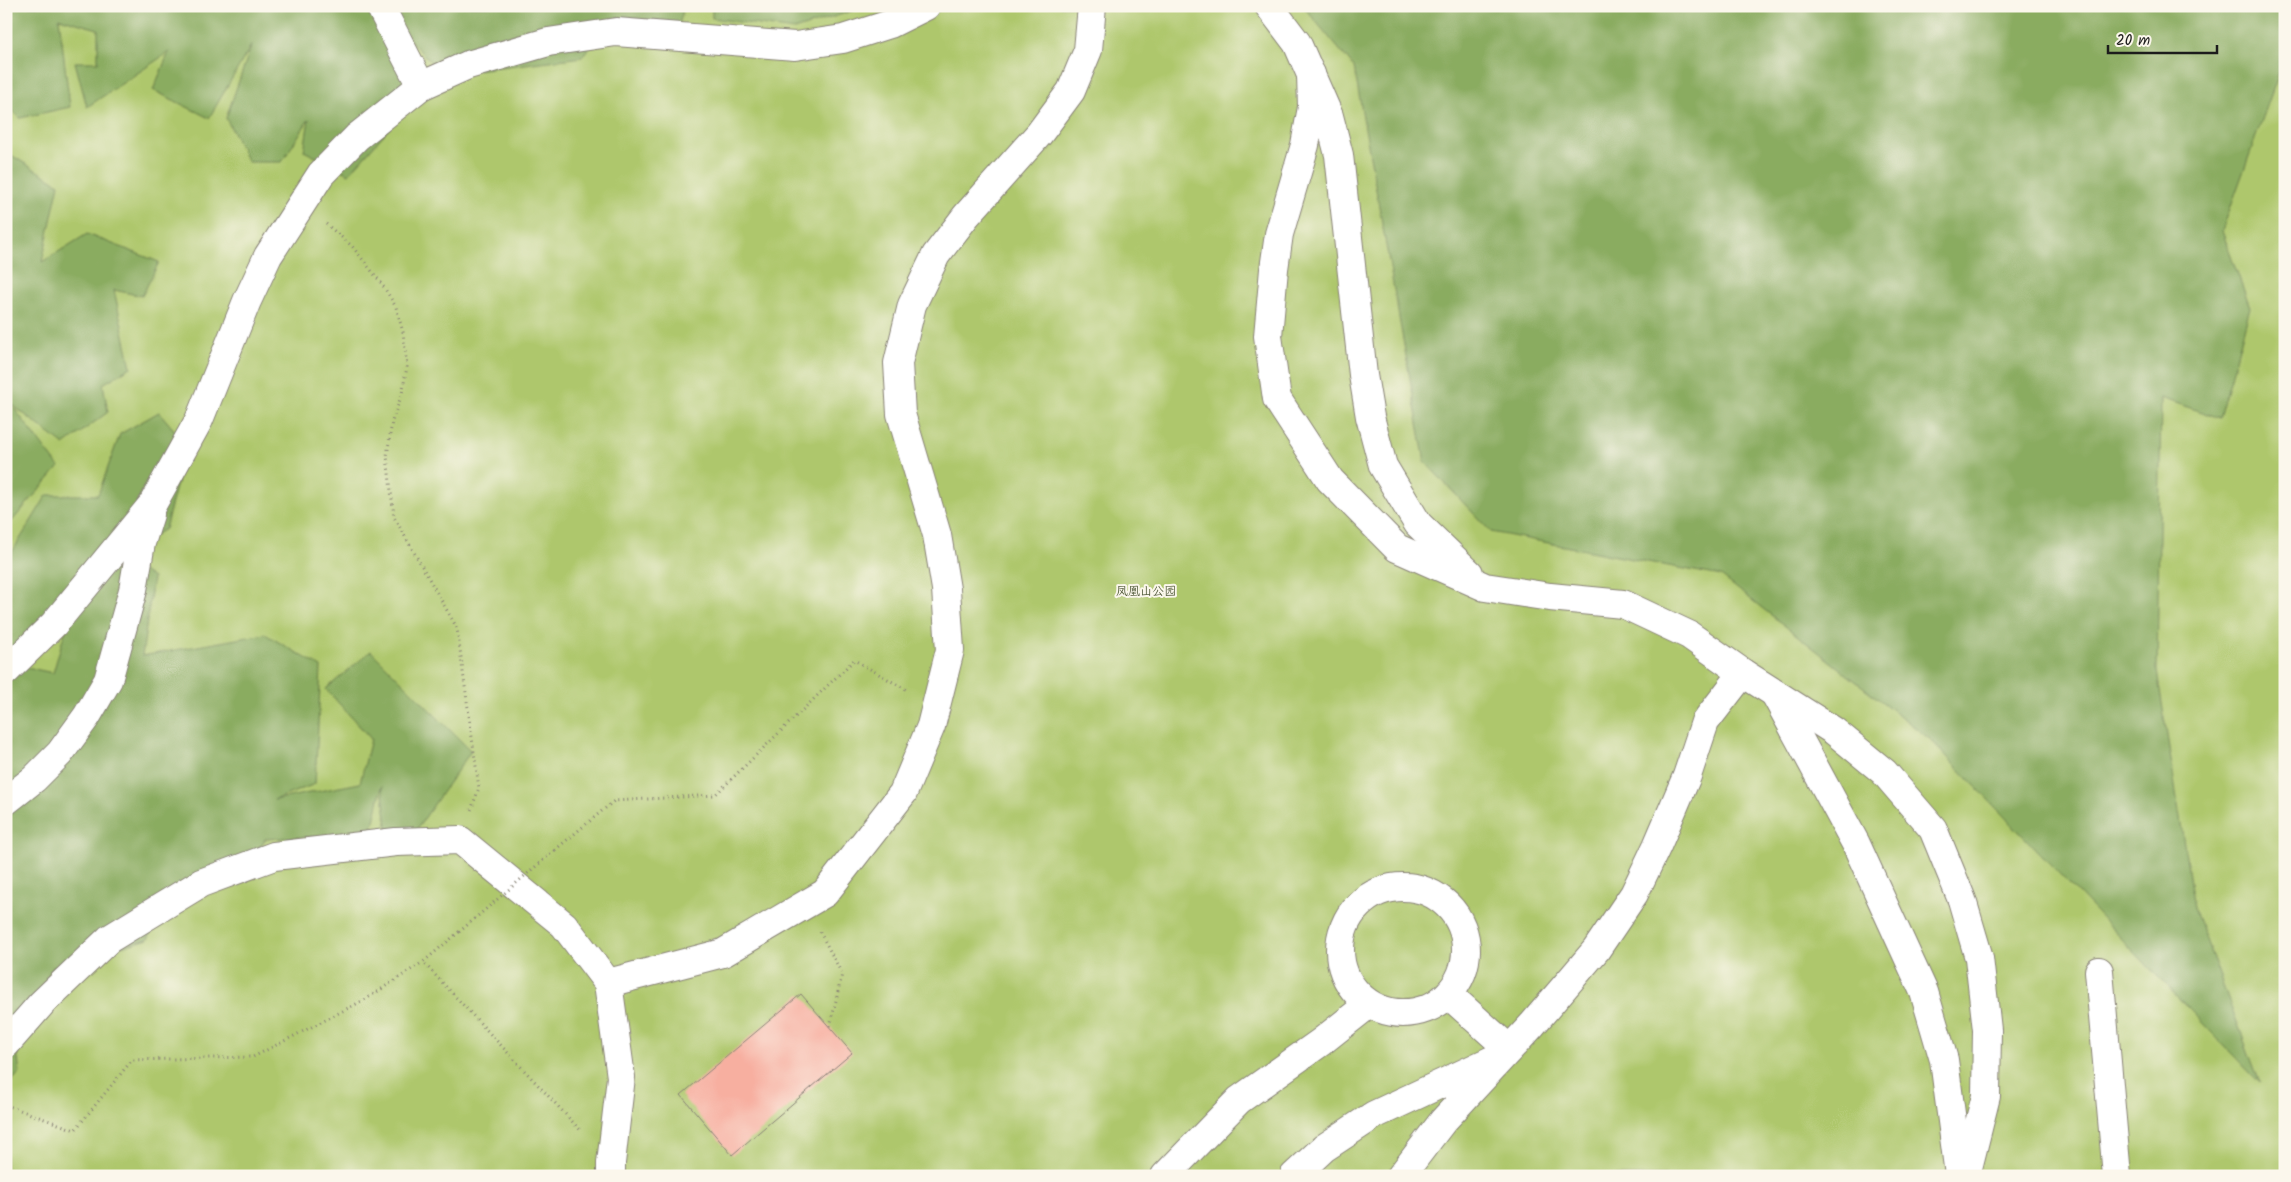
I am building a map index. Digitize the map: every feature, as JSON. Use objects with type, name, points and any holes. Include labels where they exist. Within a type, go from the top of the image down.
[{"type":"lane","points":[[380,6],[421,86]]},
{"type":"lane","points":[[6,671],[54,624],[152,505],[199,420],[247,300],[268,256],[320,174],[357,138],[421,86],[468,65],[548,42],[616,32],[795,46],[843,39],[890,24],[926,6]]},
{"type":"lane","points":[[608,983],[723,953],[825,892],[903,793],[931,726],[950,650],[946,589],[937,535],[901,414],[898,363],[912,305],[936,255],[966,216],[1039,134],[1072,91],[1088,50],[1092,6]]},
{"type":"lane","points":[[1269,6],[1297,43],[1329,116],[1339,155],[1363,374],[1370,417],[1383,466],[1418,524],[1485,588]]},
{"type":"lane","points":[[1311,74],[1312,107],[1305,145],[1279,234],[1274,269],[1268,336],[1277,399],[1330,480],[1397,548],[1485,588],[1623,604],[1689,635],[1743,673],[1834,731],[1884,772],[1933,829],[1962,900],[1979,958],[1987,1030],[1986,1096],[1966,1176]]},
{"type":"lane","points":[[6,801],[34,779],[60,753],[87,716],[108,680],[134,590],[141,543],[152,505]]},
{"type":"lane","points":[[1402,1176],[1442,1120],[1560,995],[1596,950],[1634,894],[1687,776],[1705,722],[1743,673]]},
{"type":"lane","points":[[1773,691],[1856,844],[1924,992],[1944,1060],[1959,1176]]},
{"type":"lane","points":[[6,1044],[42,1003],[109,939],[201,884],[274,856],[396,842],[460,840],[564,925],[608,983],[621,1077],[611,1169]]},
{"type":"lane","points":[[1402,886],[1423,890],[1442,900],[1456,915],[1465,935],[1467,956],[1461,977],[1449,995],[1431,1007],[1410,1014],[1389,1012],[1369,1004],[1354,991],[1343,973],[1339,953],[1341,933],[1350,915],[1364,900],[1382,890],[1402,886]]},
{"type":"lane","points":[[2099,971],[2117,1176]]},
{"type":"lane","points":[[1449,995],[1505,1052]]},
{"type":"lane","points":[[1166,1176],[1239,1100],[1321,1042],[1369,1004]]},
{"type":"lane","points":[[1294,1176],[1324,1148],[1374,1115],[1505,1052]]},
{"type":"path","points":[[301,202],[352,246],[382,284],[396,306],[403,332],[407,367],[402,394],[392,421],[386,456],[394,517],[457,628],[479,788],[460,840]]},
{"type":"path","points":[[6,1105],[75,1130],[132,1060],[253,1057],[366,999],[423,962],[614,801],[715,795],[854,660],[936,706]]},
{"type":"path","points":[[805,904],[842,974],[830,1027]]},
{"type":"path","points":[[423,962],[611,1169]]},
{"type":"green space","name":"凤凰山公园","points":[[6,6],[2285,6],[2285,1010],[2281,1010],[2285,1045],[2285,1176],[6,1176]]},
{"type":"green space","points":[[6,6],[380,6],[427,85],[349,174],[304,151],[309,119],[282,162],[248,162],[226,118],[252,44],[209,118],[153,90],[169,52],[87,107],[75,62],[98,62],[98,29],[59,18],[70,107],[20,118],[6,105]]},
{"type":"green space","points":[[388,6],[684,6],[678,29],[605,24],[582,57],[443,74],[393,24]]},
{"type":"green space","points":[[712,6],[867,6],[794,30],[712,18]]},
{"type":"green space","points":[[1303,6],[2285,6],[2285,56],[2222,231],[2250,307],[2220,418],[2161,398],[2157,671],[2194,908],[2260,1083],[1931,740],[1721,576],[1491,532],[1425,462],[1354,67]]},
{"type":"green space","points":[[6,152],[59,184],[42,262],[87,234],[159,262],[142,296],[114,290],[131,367],[103,384],[108,412],[64,445],[10,403],[59,467],[6,528]]},
{"type":"green space","points":[[159,412],[187,445],[165,529],[120,556],[153,578],[142,656],[265,634],[321,667],[315,784],[274,800],[360,783],[371,739],[326,689],[371,651],[471,751],[410,839],[388,834],[382,786],[371,834],[265,839],[243,878],[170,889],[148,939],[53,967],[14,1033],[20,1072],[6,1088],[6,681],[25,667],[53,673],[69,618],[6,654],[6,562],[47,495],[98,495],[120,434]]},
{"type":"building","points":[[801,994],[852,1053],[732,1155],[681,1095]]}]
